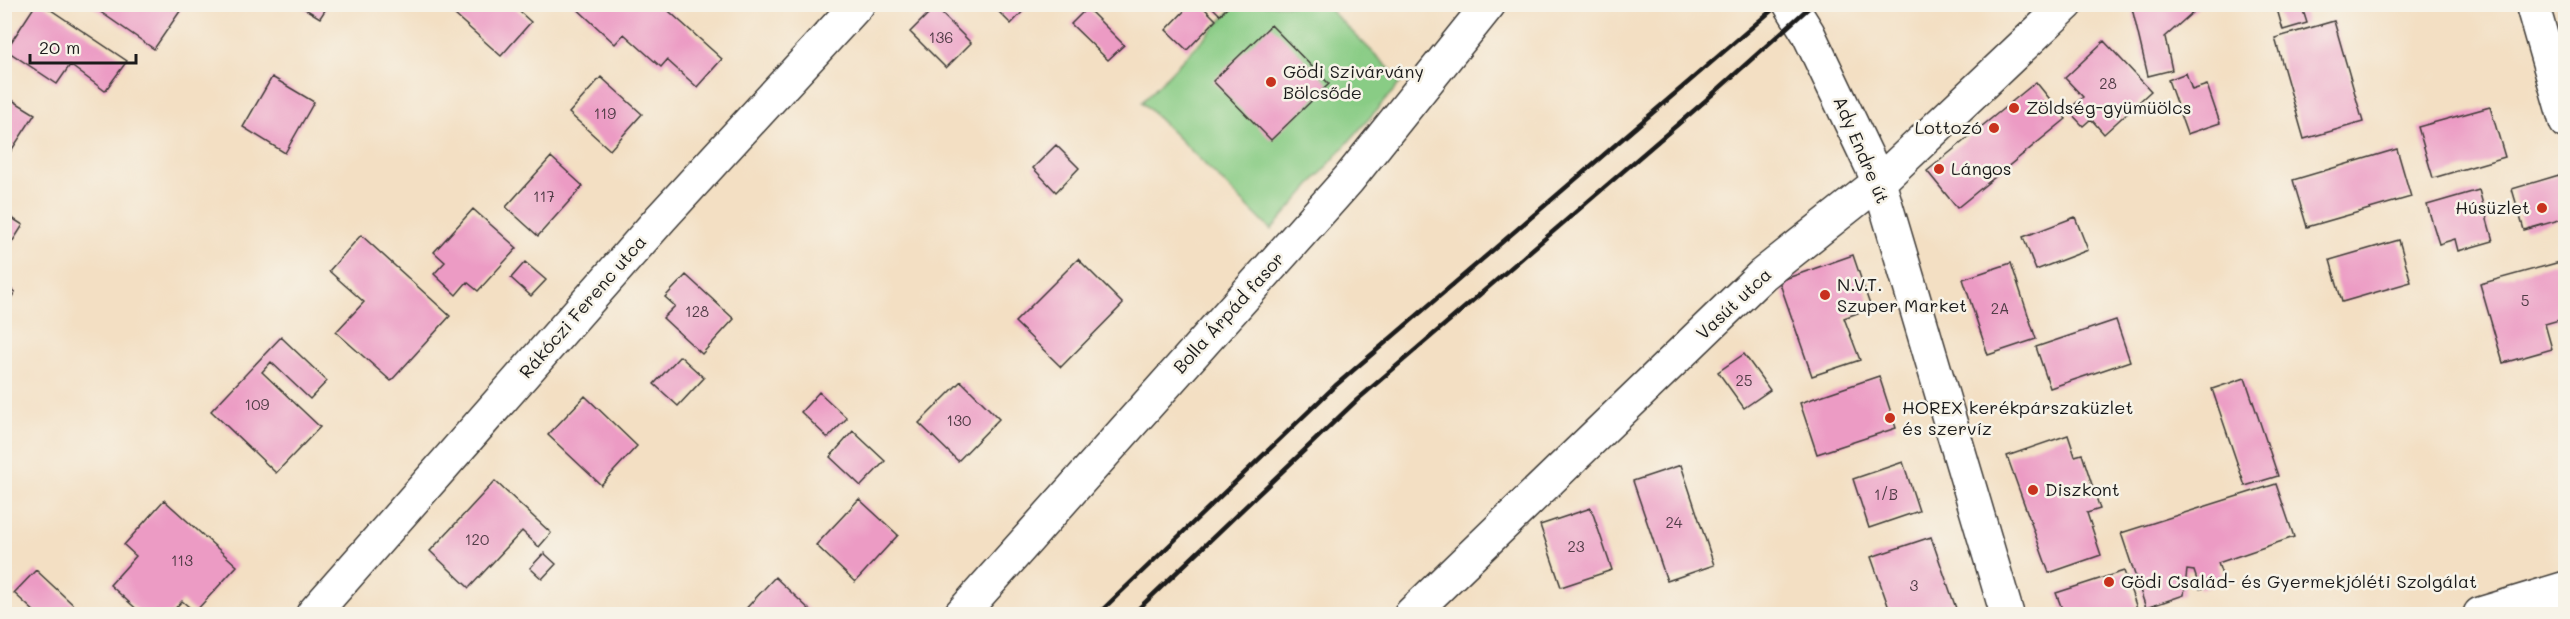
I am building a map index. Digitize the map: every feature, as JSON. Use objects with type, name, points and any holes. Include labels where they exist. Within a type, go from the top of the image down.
[{"type":"street","name":"Rákóczi Ferenc utca","points":[[313,615],[661,218],[858,4]]},
{"type":"street","name":"Bolla Árpád fasor","points":[[961,615],[1348,180],[1489,4]]},
{"type":"street","name":"Ady Endre út","points":[[1790,4],[1809,33],[1879,182],[2007,615]]},
{"type":"street","name":"Vasút utca","points":[[1411,615],[1762,275],[1879,182],[2067,4]]},
{"type":"street","points":[[2532,4],[2565,122]]},
{"type":"street","points":[[2480,615],[2565,588]]},
{"type":"green space","points":[[1236,5],[1325,5],[1402,81],[1271,230],[1142,102]]},
{"type":"building","points":[[36,4],[42,4],[127,61],[105,91],[70,65],[57,84],[6,50]]},
{"type":"building","points":[[89,4],[185,4],[154,49]]},
{"type":"building","points":[[297,4],[329,4],[320,18]]},
{"type":"building","points":[[464,4],[511,4],[531,22],[501,56],[455,15]]},
{"type":"building","points":[[572,4],[661,4],[722,59],[697,87],[667,60],[661,67],[624,34],[615,44]]},
{"type":"building","points":[[991,4],[1030,4],[1011,24]]},
{"type":"building","points":[[1191,4],[1200,4],[1216,20],[1187,50],[1166,30]]},
{"type":"building","points":[[1209,4],[1231,4],[1220,15]]},
{"type":"building","points":[[2131,4],[2202,4],[2165,37],[2172,70],[2148,76]]},
{"type":"building","points":[[2301,4],[2307,23],[2283,30],[2277,9]]},
{"type":"building","points":[[935,7],[971,43],[946,68],[910,32]]},
{"type":"building","points":[[1087,8],[1124,45],[1108,60],[1071,24]]},
{"type":"building","points":[[2334,21],[2363,122],[2304,139],[2275,38]]},
{"type":"building","name":"Gödi Szivárvány Bölcsőde","points":[[1271,25],[1329,84],[1271,140],[1213,81]]},
{"type":"building","points":[[2104,41],[2151,91],[2104,134],[2091,119],[2083,126],[2068,110],[2083,97],[2065,78]]},
{"type":"building","points":[[2186,73],[2192,90],[2207,85],[2220,123],[2187,134],[2168,80]]},
{"type":"building","points":[[272,77],[314,102],[285,153],[243,127]]},
{"type":"building","points":[[601,77],[642,114],[610,150],[569,113]]},
{"type":"building","points":[[2036,82],[2066,119],[1957,208],[1927,171]]},
{"type":"building","points":[[4,95],[35,114],[9,154],[4,151]]},
{"type":"building","points":[[2490,107],[2505,157],[2433,178],[2418,127]]},
{"type":"building","points":[[1056,145],[1079,168],[1056,192],[1033,168]]},
{"type":"building","points":[[2397,149],[2411,197],[2307,227],[2293,180]]},
{"type":"building","points":[[551,157],[583,186],[538,236],[506,207]]},
{"type":"building","name":"Húsüzlet","points":[[2559,175],[2566,199],[2566,218],[2524,230],[2512,189]]},
{"type":"building","points":[[2479,190],[2493,241],[2458,251],[2455,239],[2439,244],[2427,205]]},
{"type":"building","points":[[473,209],[517,248],[478,291],[467,282],[456,295],[434,274],[445,262],[434,252]]},
{"type":"building","points":[[4,213],[23,225],[4,255]]},
{"type":"building","points":[[2075,217],[2088,250],[2036,270],[2023,237]]},
{"type":"building","points":[[361,235],[450,316],[391,381],[336,332],[364,302],[329,271]]},
{"type":"building","points":[[2399,240],[2411,282],[2342,302],[2330,260]]},
{"type":"building","name":"N.V.T. Szuper Market","points":[[1853,255],[1871,308],[1844,318],[1860,360],[1812,376],[1779,281]]},
{"type":"building","points":[[1078,259],[1123,304],[1061,367],[1015,322]]},
{"type":"building","points":[[525,262],[546,280],[531,296],[511,278]]},
{"type":"building","points":[[2560,262],[2566,282],[2566,318],[2545,324],[2552,349],[2503,363],[2480,284]]},
{"type":"building","points":[[2011,263],[2036,339],[1988,355],[1963,279]]},
{"type":"building","points":[[686,275],[734,319],[702,354],[663,318],[675,306],[665,297]]},
{"type":"building","points":[[4,285],[15,292],[4,309]]},
{"type":"building","points":[[2116,320],[2130,361],[2050,388],[2036,347]]},
{"type":"building","points":[[281,337],[327,381],[310,399],[271,362],[262,372],[320,427],[276,473],[211,411]]},
{"type":"building","points":[[1744,354],[1770,390],[1744,408],[1718,372]]},
{"type":"building","points":[[680,356],[704,378],[678,406],[654,384]]},
{"type":"building","points":[[1879,376],[1896,428],[1817,454],[1800,403]]},
{"type":"building","points":[[2245,378],[2278,476],[2245,486],[2212,389]]},
{"type":"building","points":[[961,381],[999,419],[958,461],[919,423]]},
{"type":"building","points":[[819,392],[847,418],[828,438],[801,412]]},
{"type":"building","points":[[585,396],[637,446],[601,485],[548,435]]},
{"type":"building","points":[[853,431],[885,461],[861,486],[830,457]]},
{"type":"building","points":[[2068,435],[2075,456],[2082,454],[2100,509],[2087,513],[2101,555],[2049,573],[2007,456]]},
{"type":"building","points":[[1903,462],[1919,511],[1869,528],[1853,479]]},
{"type":"building","points":[[1681,465],[1714,565],[1667,581],[1633,481]]},
{"type":"building","points":[[495,481],[551,533],[539,547],[522,531],[469,588],[430,551]]},
{"type":"building","points":[[2276,484],[2294,537],[2218,563],[2224,581],[2200,589],[2194,571],[2187,570],[2184,595],[2146,608],[2121,533]]},
{"type":"building","points":[[859,499],[898,535],[855,582],[816,545]]},
{"type":"building","points":[[164,500],[237,566],[195,612],[182,601],[170,614],[142,614],[110,585],[136,556],[124,545]]},
{"type":"building","points":[[1591,508],[1612,570],[1561,587],[1540,525]]},
{"type":"building","points":[[1931,537],[1958,614],[1891,614],[1871,557]]},
{"type":"building","points":[[544,553],[556,564],[542,579],[530,568]]},
{"type":"building","points":[[36,570],[81,612],[79,614],[37,614],[14,593]]},
{"type":"building","name":"Gödi Család- és Gyermekjóléti Szolgálat","points":[[2124,571],[2139,614],[2064,614],[2056,593]]},
{"type":"building","points":[[775,577],[811,611],[808,614],[741,614]]},
{"type":"railway","points":[[1098,614],[1335,386],[1779,4]]},
{"type":"railway","points":[[1133,614],[1357,400],[1705,101],[1813,4]]},
{"type":"place","name":"Gödi Szivárvány Bölcsőde","points":[[1271,82]]},
{"type":"place","name":"Zöldség-gyümüölcs","points":[[2014,108]]},
{"type":"place","name":"Lottozó","points":[[1994,128]]},
{"type":"place","name":"Lángos","points":[[1939,169]]},
{"type":"place","name":"Húsüzlet","points":[[2542,208]]},
{"type":"place","name":"N.V.T. Szuper Market","points":[[1825,295]]},
{"type":"place","name":"HOREX kerékpárszaküzlet és szervíz","points":[[1890,418]]},
{"type":"place","name":"Diszkont","points":[[2033,490]]},
{"type":"place","name":"Gödi Család- és Gyermekjóléti Szolgálat","points":[[2109,582]]}]
